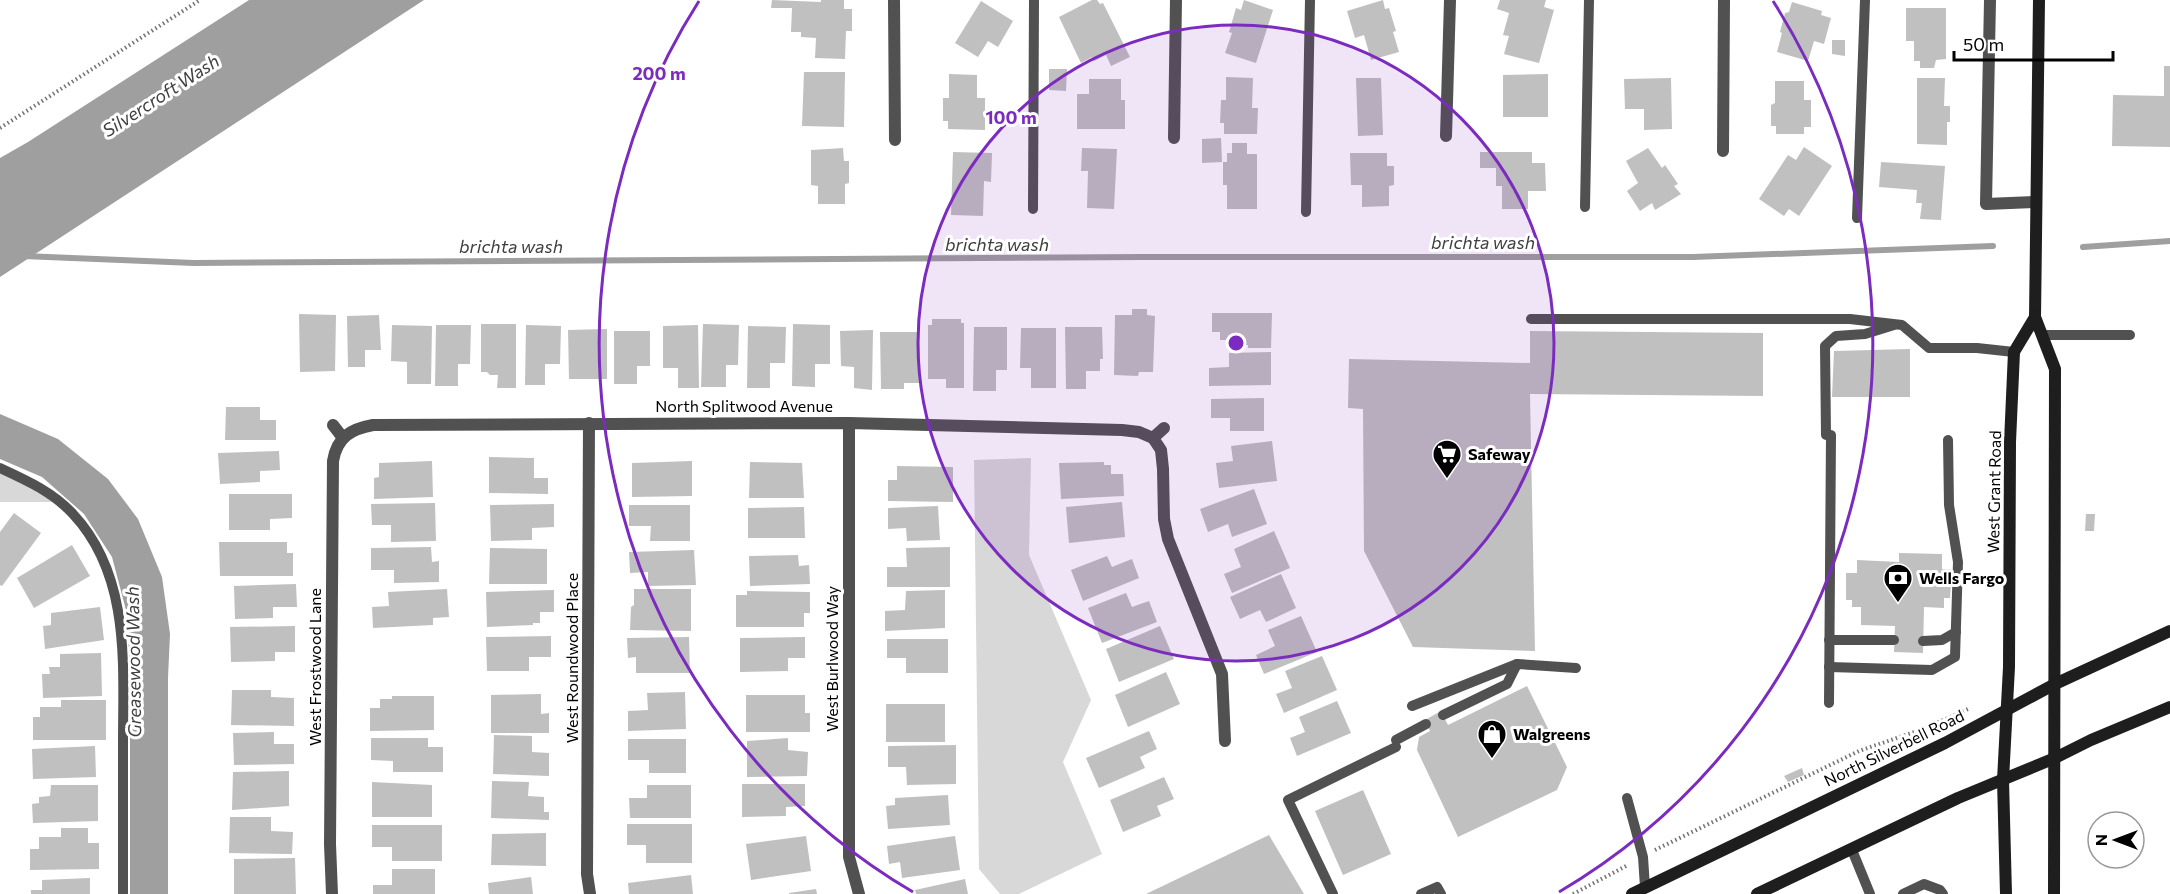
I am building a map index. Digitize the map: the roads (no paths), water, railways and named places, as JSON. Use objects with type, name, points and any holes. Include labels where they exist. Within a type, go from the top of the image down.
[{"type":"main road","points":[[2039,0],[2035,317],[2055,369],[2054,894]]},
{"type":"main road","name":"West Grant Road","points":[[2006,894],[2003,780],[2009,667],[2010,442],[2014,352],[2035,317]]},
{"type":"main road","name":"North Silverbell Road","points":[[1632,894],[1645,891],[1935,748],[2055,684],[2170,631]]},
{"type":"main road","points":[[1757,894],[1958,798],[2170,707]]},
{"type":"street","points":[[894,0],[895,140]]},
{"type":"street","points":[[1174,138],[1176,0]]},
{"type":"street","points":[[1446,136],[1450,0]]},
{"type":"street","points":[[1723,151],[1724,0]]},
{"type":"street","points":[[1990,0],[1986,204],[2035,202]]},
{"type":"street","name":"North Splitwood Avenue","points":[[341,440],[353,430],[374,425],[589,423],[849,423],[1122,430],[1139,432],[1153,438]]},
{"type":"street","name":"West Roundwood Place","points":[[589,423],[587,874],[590,894]]},
{"type":"street","name":"West Burlwood Way","points":[[849,423],[849,857],[859,894]]},
{"type":"street","points":[[333,425],[341,440]]},
{"type":"street","points":[[1164,428],[1153,438],[1161,450],[1164,519],[1168,539],[1222,674],[1225,741]]},
{"type":"street","name":"West Frostwood Lane","points":[[332,894],[330,844],[333,478],[335,452],[341,440]]},
{"type":"lane","points":[[1034,0],[1034,209]]},
{"type":"lane","points":[[1306,212],[1310,0]]},
{"type":"lane","points":[[1585,207],[1589,0]]},
{"type":"lane","points":[[1857,218],[1864,0]]},
{"type":"lane","points":[[1531,318],[1850,318],[1902,324],[1929,348],[1977,348],[2014,352]]},
{"type":"lane","points":[[1829,703],[1829,435],[1826,346],[1836,336],[1865,334],[1897,324]]},
{"type":"lane","points":[[2042,335],[2130,335]]},
{"type":"lane","points":[[1829,668],[1932,670],[1955,657],[1958,562],[1949,506],[1948,440]]},
{"type":"lane","points":[[0,468],[40,487],[73,513],[95,543],[112,581],[121,620],[123,664],[123,894]]},
{"type":"lane","points":[[1923,641],[1942,640],[1956,632]]},
{"type":"lane","points":[[1829,640],[1894,640]]},
{"type":"lane","points":[[1412,706],[1517,664],[1576,668]]},
{"type":"lane","points":[[1443,715],[1507,684],[1517,664]]},
{"type":"lane","points":[[1333,894],[1288,800],[1396,744],[1426,724]]},
{"type":"lane","points":[[1627,798],[1643,856],[1645,891]]},
{"type":"lane","points":[[1852,850],[1870,894]]},
{"type":"lane","points":[[1903,894],[1924,884],[1940,890],[1942,894]]},
{"type":"lane","points":[[1421,894],[1437,887],[1441,894]]},
{"type":"water","name":"Silvercroft Wash","points":[[249,0],[424,0],[0,277],[0,158]]},
{"type":"water","name":"Greasewood Wash","points":[[0,414],[58,439],[108,479],[138,519],[162,577],[170,634],[168,894],[130,894],[130,664],[126,610],[112,557],[84,514],[42,477],[0,459]]},
{"type":"waterway","name":"brichta wash","points":[[2083,247],[2170,241]]},
{"type":"waterway","name":"brichta wash","points":[[23,256],[194,263],[1142,257],[1693,257],[1993,246]]},
{"type":"place","name":"Safeway","points":[[1447,480]]},
{"type":"place","name":"Wells Fargo","points":[[1898,604]]},
{"type":"place","name":"Walgreens","points":[[1492,760]]}]
